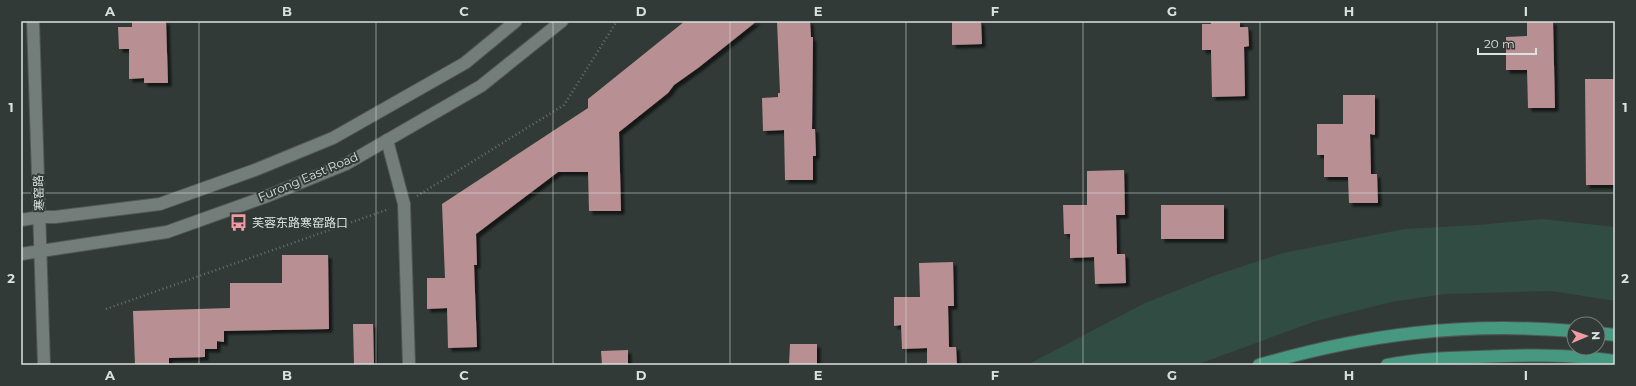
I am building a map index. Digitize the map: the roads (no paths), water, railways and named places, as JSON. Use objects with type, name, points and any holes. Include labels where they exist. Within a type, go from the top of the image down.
[{"type":"highway","points":[[1259,365],[1317,349],[1366,339],[1418,332],[1468,328],[1566,331]]},
{"type":"highway","points":[[1387,365],[1455,358],[1517,355],[1561,356],[1615,361]]},
{"type":"main road","name":"寒窑路","points":[[33,21],[44,365]]},
{"type":"main road","points":[[21,220],[160,204],[255,170],[333,138],[465,62],[516,21]]},
{"type":"main road","name":"Furong East Road","points":[[21,254],[167,232],[265,197],[346,164],[481,86],[562,21]]},
{"type":"main road","points":[[387,140],[404,204],[409,365]]},
{"type":"place","name":"芙蓉东路寒窑路口","points":[[239,223]]}]
